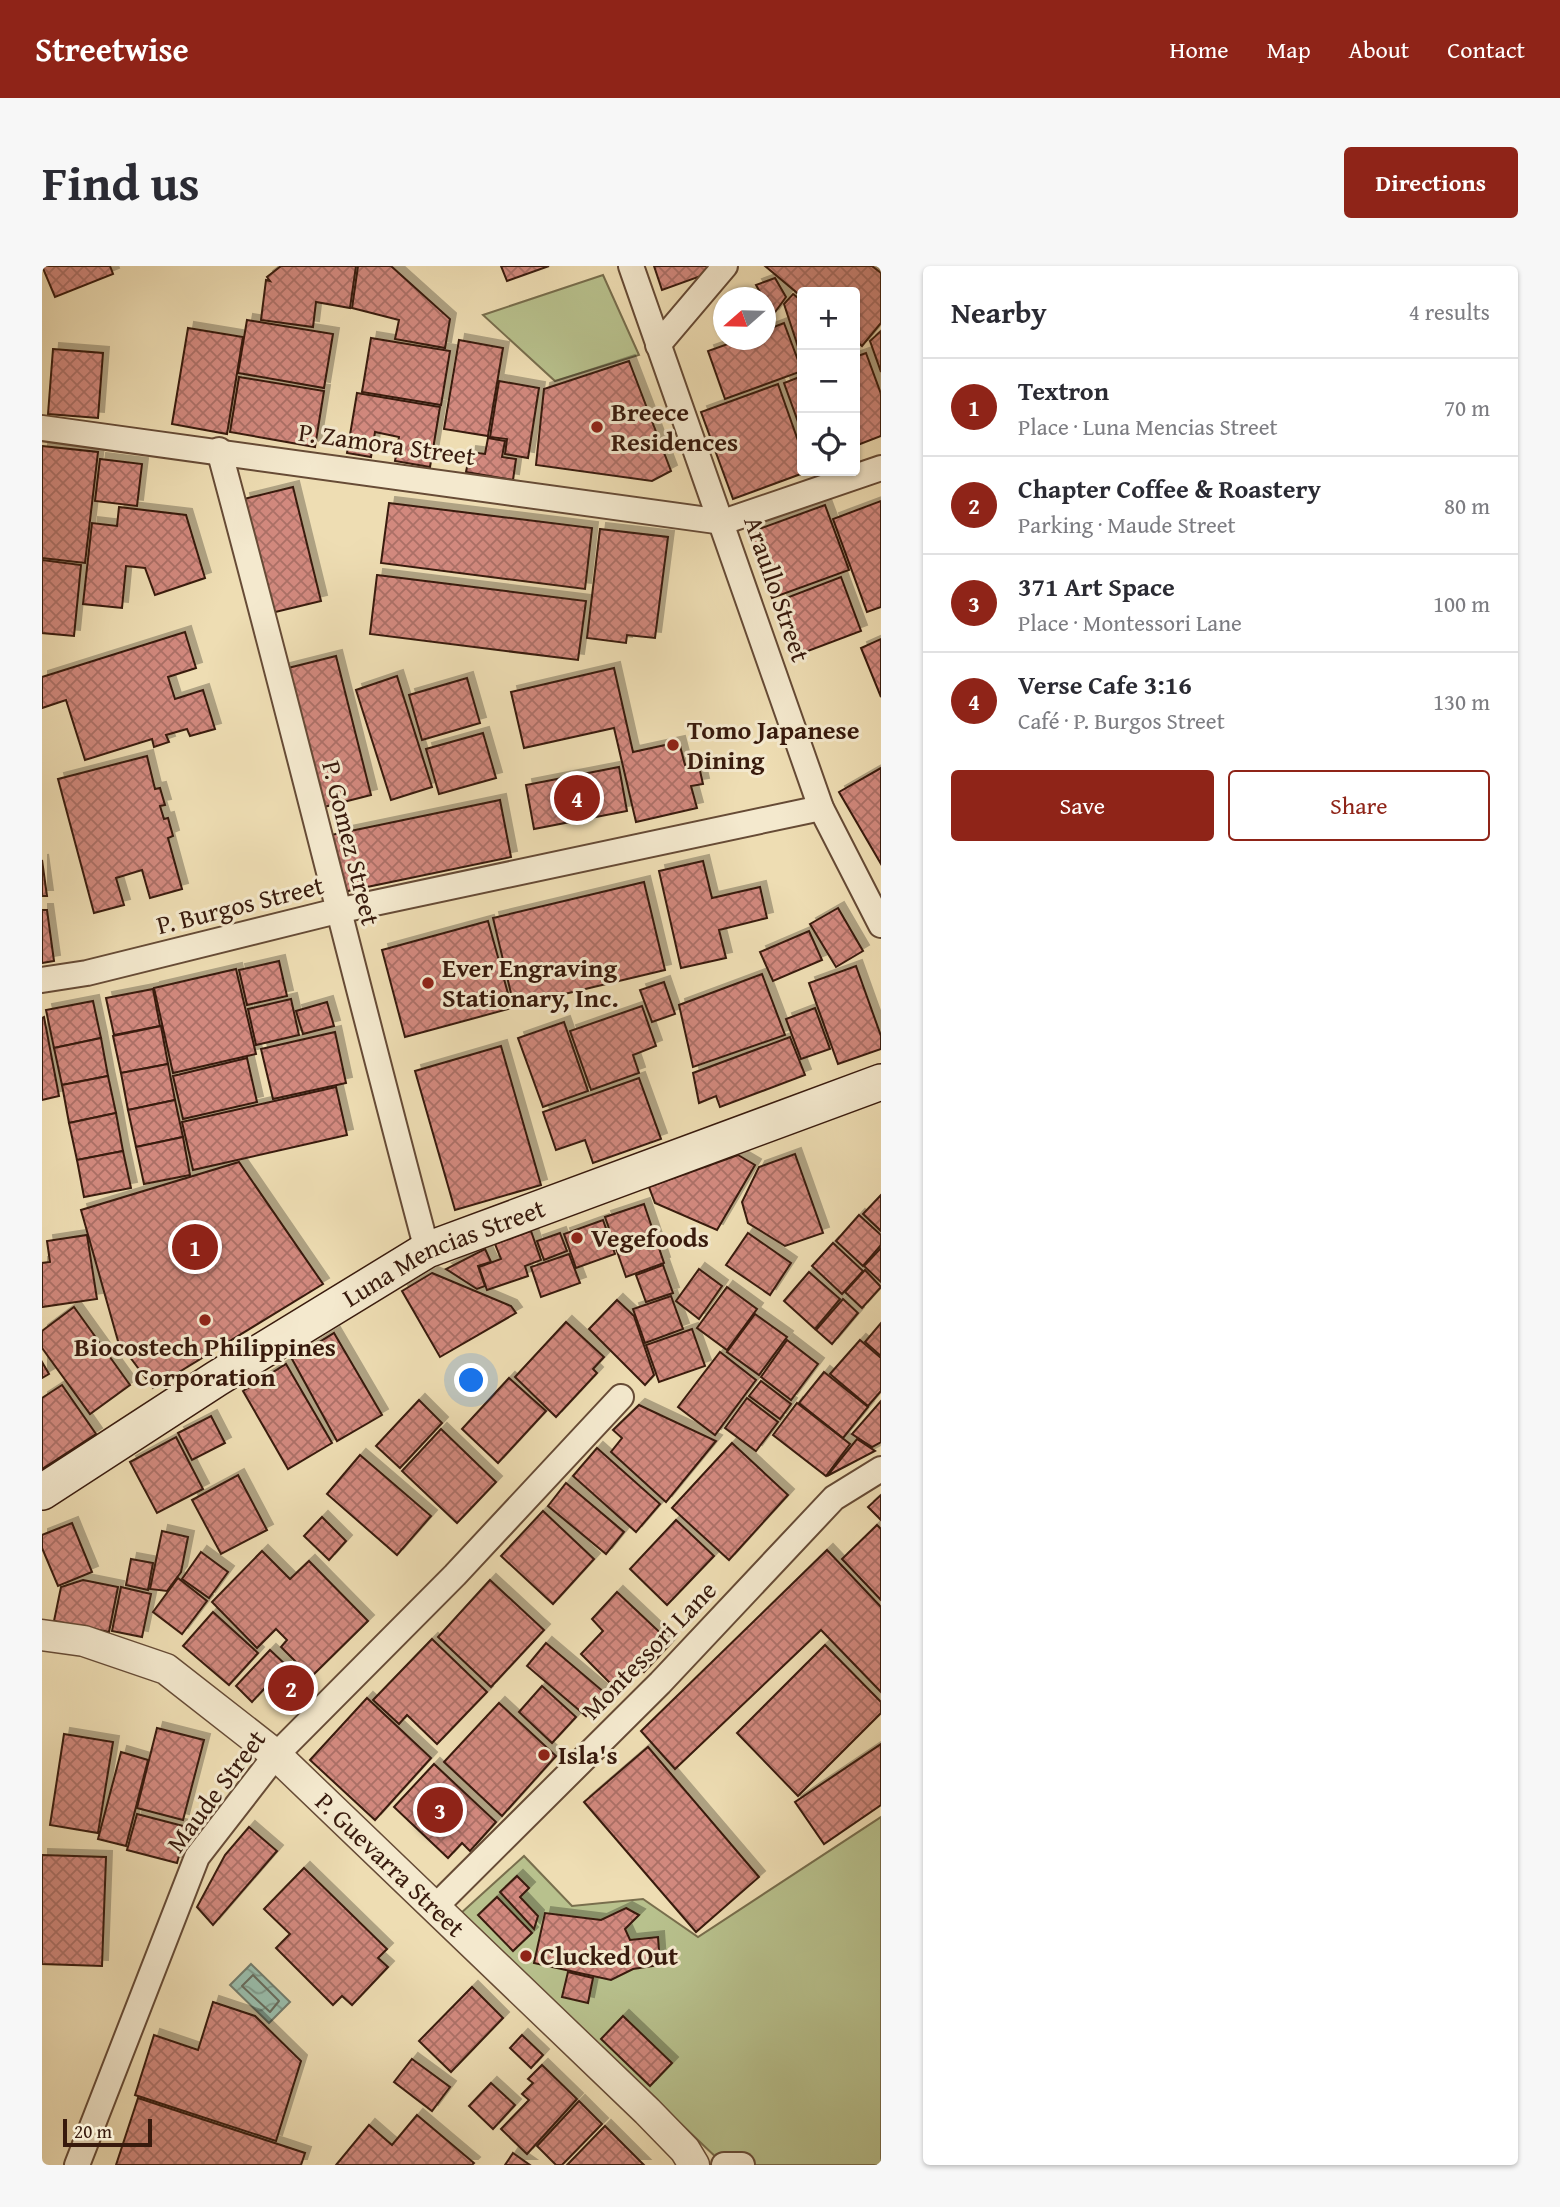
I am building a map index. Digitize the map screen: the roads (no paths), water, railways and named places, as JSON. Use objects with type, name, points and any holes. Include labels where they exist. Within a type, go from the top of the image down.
[{"type":"main road","name":"Luna Mencias Street","points":[[42,1492],[216,1379],[427,1250],[881,1082]]},
{"type":"street","name":"Araullo Street","points":[[631,266],[723,522],[821,808],[881,925]]},
{"type":"street","points":[[658,345],[725,266]]},
{"type":"street","name":"P. Zamora Street","points":[[42,428],[219,450],[723,522]]},
{"type":"street","name":"P. Gomez Street","points":[[219,450],[276,652],[337,911],[427,1250]]},
{"type":"street","points":[[723,522],[881,468]]},
{"type":"street","name":"P. Burgos Street","points":[[42,980],[87,973],[337,911],[821,808]]},
{"type":"street","name":"Maude Street","points":[[76,2165],[197,1857],[276,1755],[454,1574],[621,1397]]},
{"type":"street","name":"Montessori Lane","points":[[434,1908],[660,1683],[834,1497],[881,1469]]},
{"type":"street","name":"P. Guevarra Street","points":[[42,1635],[84,1642],[166,1669],[276,1755],[646,2111],[685,2151],[694,2165]]},
{"type":"street","points":[[724,2165],[742,2165]]},
{"type":"water","points":[[251,1964],[290,2002],[269,2023],[230,1985]]},
{"type":"place","name":"Breece Residences","points":[[597,427]]},
{"type":"place","name":"Tomo Japanese Dining","points":[[673,745]]},
{"type":"place","name":"Verse Cafe 3:16","points":[[577,798]]},
{"type":"place","name":"Ever Engraving Stationary, Inc.","points":[[428,983]]},
{"type":"place","name":"Vegefoods","points":[[577,1238]]},
{"type":"place","name":"Textron","points":[[195,1247]]},
{"type":"place","name":"Biocostech Philippines Corporation","points":[[205,1320]]},
{"type":"place","name":"Chapter Coffee & Roastery","points":[[291,1688]]},
{"type":"place","name":"Isla's","points":[[544,1755]]},
{"type":"place","name":"371 Art Space","points":[[440,1810]]},
{"type":"place","name":"Clucked Out","points":[[526,1956]]}]
